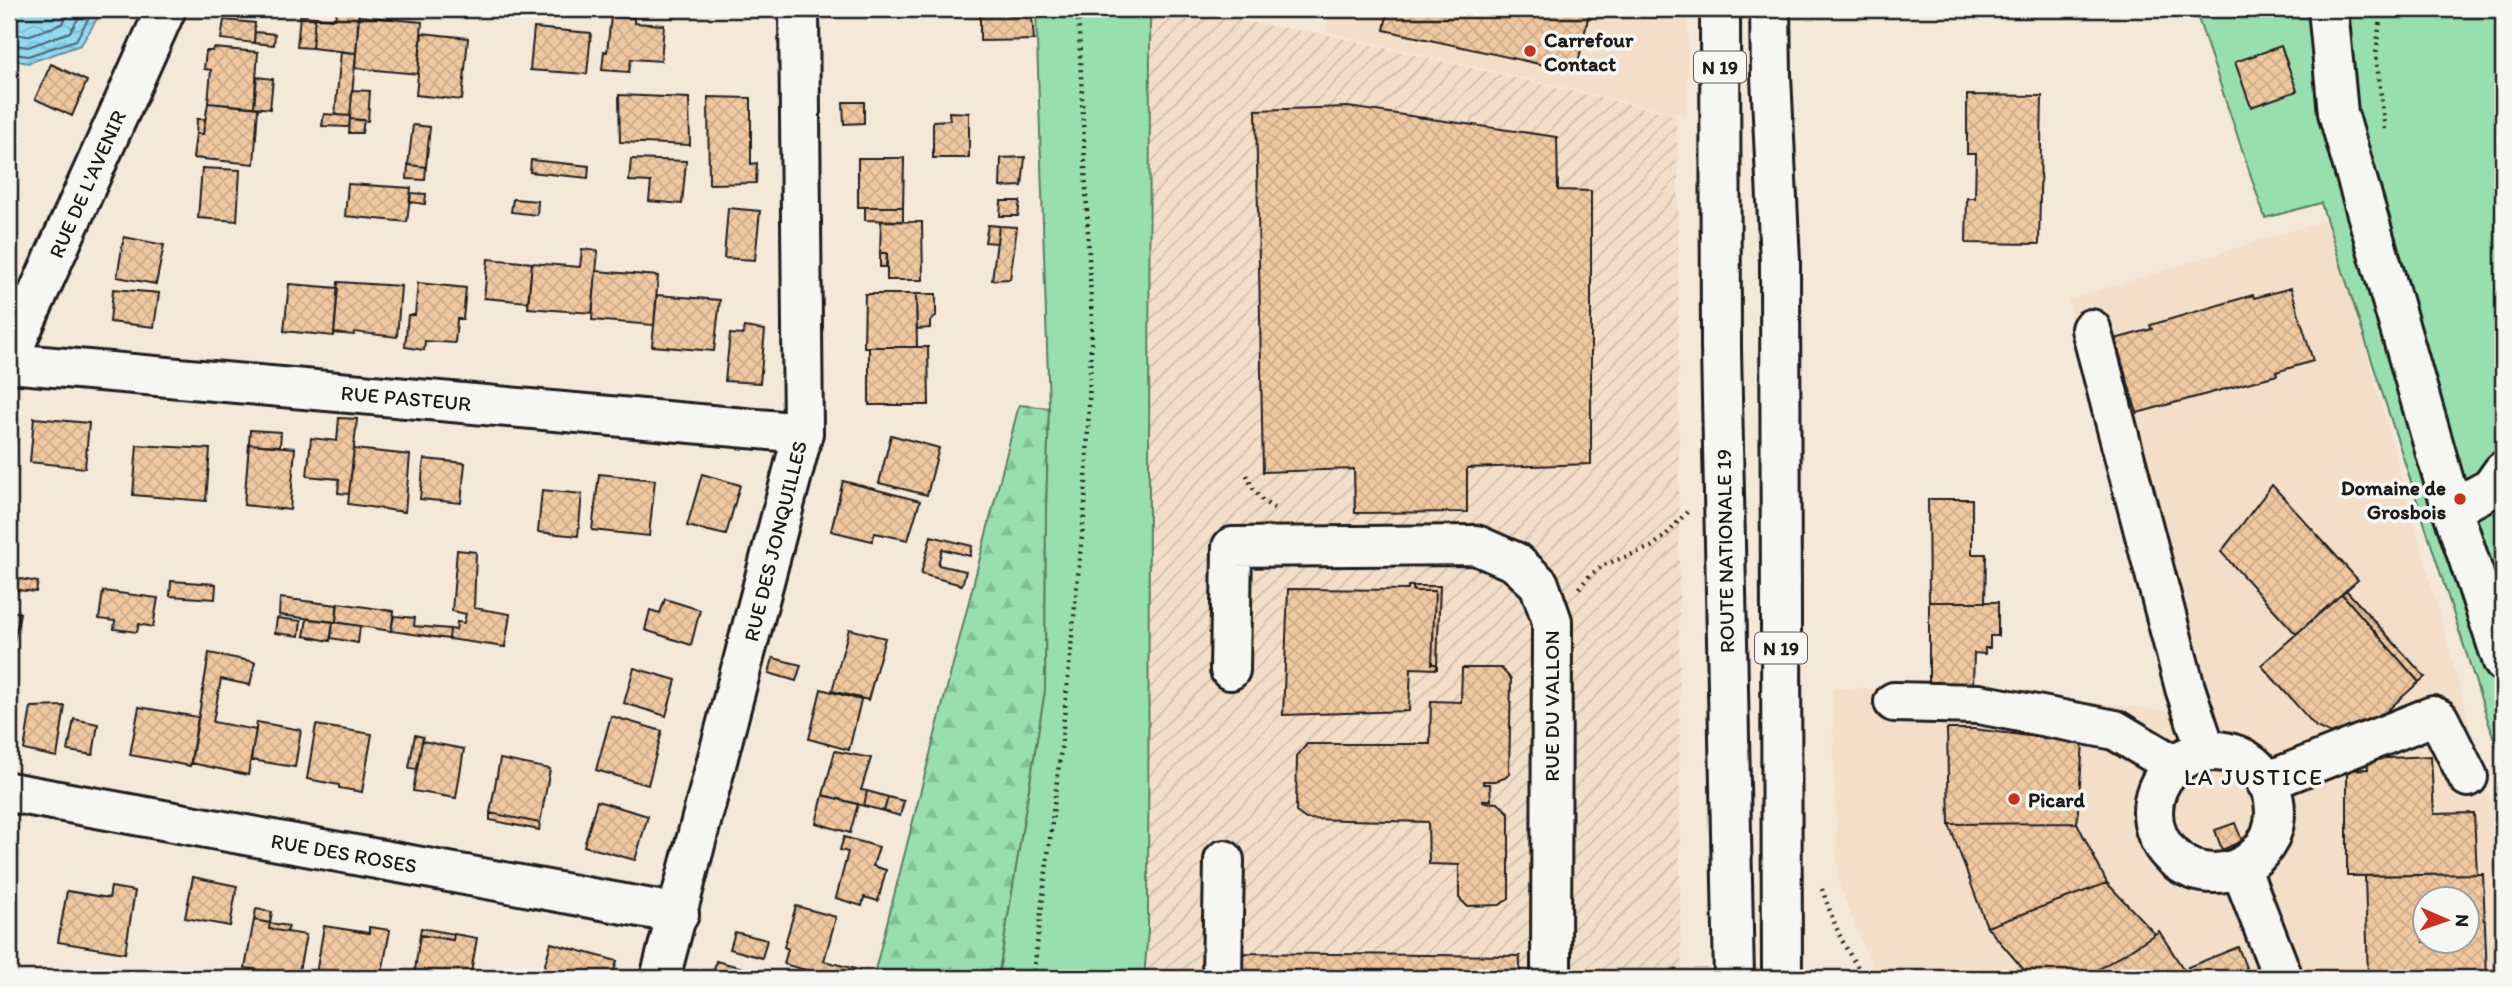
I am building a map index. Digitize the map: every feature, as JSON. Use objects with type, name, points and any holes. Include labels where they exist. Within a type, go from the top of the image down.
[{"type":"street","name":"RUE DE L'AVENIR","points":[[9,361],[166,9]]},
{"type":"street","name":"RUE DES JONQUILLES","points":[[660,978],[679,914],[803,433],[799,9]]},
{"type":"street","name":"ROUTE NATIONALE 19","points":[[1720,9],[1721,349],[1734,978]]},
{"type":"street","name":"N 19","points":[[1770,9],[1771,89],[1780,261],[1782,978]]},
{"type":"street","points":[[2328,9],[2338,113],[2452,509],[2503,662]]},
{"type":"street","points":[[2091,329],[2185,688],[2190,758]]},
{"type":"street","name":"RUE PASTEUR","points":[[9,361],[803,433]]},
{"type":"street","points":[[2452,509],[2491,488],[2503,471]]},
{"type":"street","name":"RUE DU VALLON","points":[[1230,670],[1231,547],[1475,545],[1515,562],[1538,584],[1552,621],[1551,978]]},
{"type":"street","points":[[1894,702],[1979,704],[2115,730],[2190,758]]},
{"type":"street","points":[[2266,782],[2433,716],[2439,719],[2468,777]]},
{"type":"street","points":[[2222,751],[2239,756],[2253,765],[2272,793],[2275,810],[2273,827],[2266,844],[2255,857],[2240,867],[2222,873],[2202,872],[2184,865],[2168,853],[2158,836],[2153,818],[2154,798],[2162,780],[2190,758],[2222,751]]},
{"type":"street","name":"RUE DES ROSES","points":[[9,792],[679,914]]},
{"type":"street","points":[[1222,978],[1224,860]]},
{"type":"street","points":[[2240,867],[2284,978]]},
{"type":"path","points":[[1033,978],[1072,651],[1086,491],[1092,324],[1078,9]]},
{"type":"shaded area","points":[[1150,9],[1165,9],[1324,34],[1676,115],[1680,930],[1683,978],[1144,978],[1148,930]]},
{"type":"shaded area","points":[[1330,9],[1688,9],[1687,116],[1326,32]]},
{"type":"shaded area","points":[[2330,219],[2503,845],[2503,978],[1879,978],[1875,974],[1838,882],[1832,688],[1980,690],[2169,711],[2068,300]]},
{"type":"green space","points":[[1036,9],[1150,9],[1148,930],[1144,978],[998,978],[1045,691],[1049,408]]},
{"type":"green space","name":"Domaine de Grosbois","points":[[2195,9],[2503,9],[2503,767],[2321,203],[2265,218]]},
{"type":"green space","points":[[1019,405],[1049,408],[1045,691],[998,978],[873,978]]},
{"type":"water","points":[[9,9],[103,9],[81,45],[28,63],[9,59]]},
{"type":"building","points":[[337,9],[359,9],[356,53],[312,48],[315,17],[335,19]]},
{"type":"building","points":[[980,9],[1007,9],[1007,16],[1032,16],[1034,40],[980,41]]},
{"type":"building","name":"Carrefour Contact","points":[[1388,9],[1590,9],[1576,72],[1384,30]]},
{"type":"building","points":[[300,16],[315,17],[312,48],[297,47]]},
{"type":"building","points":[[359,16],[422,22],[418,74],[355,68]]},
{"type":"building","points":[[611,16],[634,18],[634,23],[664,25],[661,61],[631,59],[629,72],[602,70]]},
{"type":"building","points":[[224,20],[255,23],[254,43],[221,39]]},
{"type":"building","points":[[534,28],[591,33],[587,74],[530,70]]},
{"type":"building","points":[[255,32],[275,34],[274,45],[254,43]]},
{"type":"building","points":[[422,33],[468,38],[462,100],[416,95]]},
{"type":"building","points":[[2281,46],[2297,91],[2251,107],[2235,62]]},
{"type":"building","points":[[213,48],[258,52],[254,107],[208,103],[211,70],[204,69],[206,51],[212,51]]},
{"type":"building","points":[[341,52],[356,53],[350,116],[335,115]]},
{"type":"building","points":[[51,64],[87,81],[72,116],[35,99]]},
{"type":"building","points":[[257,77],[273,79],[270,109],[254,107]]},
{"type":"building","points":[[352,90],[370,91],[368,121],[350,119]]},
{"type":"building","points":[[619,95],[689,98],[690,145],[620,142]]},
{"type":"building","points":[[1967,95],[2042,96],[2039,244],[1966,243],[1967,198],[1975,198],[1976,154],[1967,154]]},
{"type":"building","points":[[708,97],[751,98],[751,164],[757,163],[756,183],[709,184]]},
{"type":"building","points":[[843,102],[864,102],[864,123],[844,124]]},
{"type":"building","points":[[208,103],[258,108],[254,164],[193,158],[196,134],[203,134]]},
{"type":"building","points":[[1348,107],[1557,137],[1558,190],[1591,191],[1591,464],[1467,468],[1467,512],[1355,513],[1354,469],[1263,472],[1256,110]]},
{"type":"building","points":[[949,112],[969,113],[969,158],[933,158],[933,121],[950,120]]},
{"type":"building","points":[[324,114],[350,116],[349,127],[322,126]]},
{"type":"building","points":[[197,119],[205,119],[203,134],[196,134]]},
{"type":"building","points":[[350,119],[364,120],[362,133],[349,133]]},
{"type":"building","points":[[413,125],[430,127],[426,167],[408,165]]},
{"type":"building","points":[[1025,157],[1022,186],[1000,187],[1001,158]]},
{"type":"building","points":[[858,158],[904,158],[903,207],[858,207]]},
{"type":"building","points":[[631,159],[686,161],[682,204],[649,201],[651,182],[629,181]]},
{"type":"building","points":[[531,160],[589,166],[588,178],[530,172]]},
{"type":"building","points":[[408,165],[426,167],[425,180],[407,179]]},
{"type":"building","points":[[202,168],[240,170],[237,221],[198,218]]},
{"type":"building","points":[[348,184],[411,188],[407,222],[345,216]]},
{"type":"building","points":[[411,193],[426,194],[425,204],[410,202]]},
{"type":"building","points":[[513,199],[538,201],[537,215],[511,212]]},
{"type":"building","points":[[1001,201],[1020,201],[1018,216],[1000,216]]},
{"type":"building","points":[[865,207],[903,207],[903,221],[865,220]]},
{"type":"building","points":[[728,208],[760,211],[755,260],[724,258]]},
{"type":"building","points":[[881,221],[922,222],[923,280],[887,280],[887,253],[880,253]]},
{"type":"building","points":[[988,225],[999,226],[997,243],[985,242]]},
{"type":"building","points":[[999,226],[1017,227],[1010,279],[992,280]]},
{"type":"building","points":[[124,237],[164,245],[156,284],[117,277]]},
{"type":"building","points":[[582,249],[598,251],[592,313],[528,308],[532,263],[580,267]]},
{"type":"building","points":[[880,253],[887,253],[886,267],[880,267]]},
{"type":"building","points":[[488,259],[532,263],[528,302],[484,298]]},
{"type":"building","points":[[596,271],[658,276],[654,325],[592,320]]},
{"type":"building","points":[[338,282],[401,286],[397,337],[354,332],[354,335],[334,333]]},
{"type":"building","points":[[418,283],[466,288],[463,319],[457,319],[455,343],[425,341],[424,350],[405,347],[408,315],[415,315]]},
{"type":"building","points":[[289,284],[338,288],[334,336],[284,331]]},
{"type":"building","points":[[2291,288],[2313,361],[2276,372],[2277,375],[2137,413],[2115,339],[2152,329],[2150,325],[2253,295],[2254,298]]},
{"type":"building","points":[[113,289],[159,293],[154,327],[110,322]]},
{"type":"building","points":[[865,294],[916,294],[917,347],[864,347]]},
{"type":"building","points":[[916,294],[936,294],[936,316],[930,322],[930,328],[917,329]]},
{"type":"building","points":[[657,295],[720,300],[714,351],[652,346]]},
{"type":"building","points":[[744,327],[765,330],[760,383],[725,381],[730,334],[743,335]]},
{"type":"building","points":[[869,347],[928,347],[929,405],[869,405]]},
{"type":"building","points":[[34,418],[89,423],[85,468],[30,462]]},
{"type":"building","points":[[339,418],[357,419],[349,494],[338,493],[339,479],[307,476],[311,438],[337,441]]},
{"type":"building","points":[[250,430],[281,432],[280,446],[249,444]]},
{"type":"building","points":[[9,435],[16,436],[12,478],[9,477]]},
{"type":"building","points":[[891,435],[939,448],[927,495],[879,483]]},
{"type":"building","points":[[249,444],[295,448],[290,510],[244,505]]},
{"type":"building","points":[[137,445],[210,449],[206,501],[133,495]]},
{"type":"building","points":[[354,449],[410,455],[405,512],[348,504]]},
{"type":"building","points":[[424,459],[465,463],[461,503],[420,499]]},
{"type":"building","points":[[599,474],[655,480],[649,536],[592,530]]},
{"type":"building","points":[[702,474],[740,485],[726,535],[687,526]]},
{"type":"building","points":[[843,481],[920,501],[908,540],[875,533],[872,541],[831,531]]},
{"type":"building","points":[[2272,485],[2358,580],[2296,634],[2221,552]]},
{"type":"building","points":[[542,490],[582,494],[578,536],[538,532]]},
{"type":"building","points":[[1928,499],[1972,499],[1972,554],[1986,554],[1985,602],[1929,602]]},
{"type":"building","points":[[931,536],[972,546],[970,556],[942,549],[938,565],[966,571],[962,585],[921,574]]},
{"type":"building","points":[[457,550],[476,552],[474,608],[510,614],[505,647],[449,639],[450,629],[456,630],[457,622],[464,623],[466,614],[452,611]]},
{"type":"building","points":[[9,577],[38,582],[36,592],[9,589]]},
{"type":"building","points":[[171,581],[216,584],[215,599],[170,596]]},
{"type":"building","points":[[1408,586],[1413,586],[1413,591],[1435,591],[1432,664],[1437,664],[1437,669],[1411,668],[1409,711],[1283,715],[1288,589],[1408,590]]},
{"type":"building","points":[[1413,586],[1440,586],[1437,664],[1432,664],[1435,591],[1413,591]]},
{"type":"building","points":[[2346,590],[2425,677],[2419,682],[2342,594]]},
{"type":"building","points":[[103,591],[158,598],[153,627],[139,624],[137,632],[114,629],[115,621],[99,619]]},
{"type":"building","points":[[2342,594],[2419,682],[2370,726],[2338,737],[2316,727],[2261,665]]},
{"type":"building","points":[[280,598],[337,605],[336,622],[279,615]]},
{"type":"building","points":[[665,599],[700,610],[691,645],[645,630],[650,610],[660,613]]},
{"type":"building","points":[[1929,602],[1998,602],[1998,636],[1990,636],[1990,648],[1985,648],[1985,654],[1974,653],[1973,684],[1929,683]]},
{"type":"building","points":[[338,603],[394,611],[391,631],[336,622]]},
{"type":"building","points":[[9,610],[20,613],[13,646],[9,645]]},
{"type":"building","points":[[394,616],[415,618],[414,626],[450,629],[449,639],[391,631]]},
{"type":"building","points":[[277,618],[301,621],[299,636],[275,633]]},
{"type":"building","points":[[307,619],[333,622],[330,641],[304,636]]},
{"type":"building","points":[[333,622],[360,626],[358,643],[331,638]]},
{"type":"building","points":[[849,629],[885,638],[868,700],[832,691]]},
{"type":"building","points":[[209,653],[255,662],[250,685],[221,679],[213,722],[256,730],[248,775],[191,763]]},
{"type":"building","points":[[773,658],[801,665],[796,681],[769,673]]},
{"type":"building","points":[[634,668],[676,680],[666,716],[624,703]]},
{"type":"building","points":[[1462,668],[1501,668],[1511,679],[1509,774],[1496,781],[1483,781],[1483,784],[1490,784],[1491,800],[1483,802],[1498,803],[1509,813],[1509,898],[1500,905],[1467,906],[1459,898],[1459,865],[1429,864],[1428,822],[1306,819],[1296,812],[1297,756],[1307,744],[1430,744],[1431,701],[1461,702]]},
{"type":"building","points":[[821,689],[861,700],[849,750],[809,739]]},
{"type":"building","points":[[65,706],[57,757],[24,750],[31,707]]},
{"type":"building","points":[[139,707],[198,717],[190,766],[130,755]]},
{"type":"building","points":[[611,716],[662,731],[648,785],[596,770]]},
{"type":"building","points":[[74,719],[98,724],[93,755],[68,751]]},
{"type":"building","points":[[257,722],[301,730],[295,767],[251,760]]},
{"type":"building","points":[[316,725],[372,734],[362,792],[307,779]]},
{"type":"building","name":"Picard","points":[[1947,729],[1974,729],[2083,743],[2077,823],[1949,824]]},
{"type":"building","points":[[415,735],[423,737],[417,769],[409,768]]},
{"type":"building","points":[[422,741],[464,749],[456,798],[413,791]]},
{"type":"building","points":[[835,751],[871,758],[861,790],[867,791],[864,806],[823,795]]},
{"type":"building","points":[[2431,756],[2434,814],[2474,813],[2477,874],[2347,876],[2347,770],[2368,769],[2367,759]]},
{"type":"building","points":[[500,759],[550,769],[540,823],[490,813]]},
{"type":"building","points":[[867,791],[888,797],[884,811],[864,806]]},
{"type":"building","points":[[823,795],[858,804],[850,833],[816,823]]},
{"type":"building","points":[[888,797],[904,801],[900,816],[884,811]]},
{"type":"building","points":[[597,801],[648,816],[635,860],[584,846]]},
{"type":"building","points":[[490,813],[540,823],[539,830],[490,820]]},
{"type":"building","points":[[2077,823],[2107,883],[1987,927],[1949,824]]},
{"type":"building","points":[[2235,823],[2242,841],[2222,850],[2215,830]]},
{"type":"building","points":[[844,837],[879,847],[873,866],[886,870],[878,901],[864,897],[862,906],[836,898],[848,852],[840,850]]},
{"type":"building","points":[[9,851],[14,852],[9,882]]},
{"type":"building","points":[[2483,874],[2487,978],[2368,978],[2365,876]]},
{"type":"building","points":[[193,877],[237,886],[230,926],[185,918]]},
{"type":"building","points":[[2107,883],[2155,934],[2085,978],[2031,978],[1987,927]]},
{"type":"building","points":[[111,887],[135,891],[125,953],[58,942],[67,891],[109,898]]},
{"type":"building","points":[[796,906],[836,917],[824,961],[859,970],[857,978],[834,978],[784,964],[788,949],[784,947]]},
{"type":"building","points":[[256,909],[272,912],[270,923],[254,920]]},
{"type":"building","points":[[254,920],[270,923],[269,929],[306,935],[298,976],[245,968]]},
{"type":"building","points":[[270,923],[289,926],[287,932],[269,929]]},
{"type":"building","points":[[324,926],[369,933],[369,927],[390,930],[381,978],[342,978],[316,974]]},
{"type":"building","points":[[421,928],[454,934],[453,940],[420,935]]},
{"type":"building","points":[[2159,931],[2189,978],[2085,978],[2155,934]]},
{"type":"building","points":[[735,932],[767,940],[762,958],[730,949]]},
{"type":"building","points":[[454,934],[477,938],[470,978],[414,977],[420,935],[453,940]]},
{"type":"building","points":[[551,943],[617,961],[612,978],[541,978]]},
{"type":"building","points":[[2238,947],[2250,978],[2192,978],[2188,967]]},
{"type":"building","points":[[1231,953],[1520,956],[1520,978],[1231,978]]},
{"type":"building","points":[[716,961],[767,974],[766,978],[712,978]]},
{"type":"building","points":[[506,969],[538,978],[503,978]]},
{"type":"place","name":"Carrefour Contact","points":[[1530,51]]},
{"type":"place","name":"Domaine de Grosbois","points":[[2460,499]]},
{"type":"place","name":"Picard","points":[[2014,799]]},
{"type":"district","name":"LA JUSTICE","points":[[2254,777]]}]
